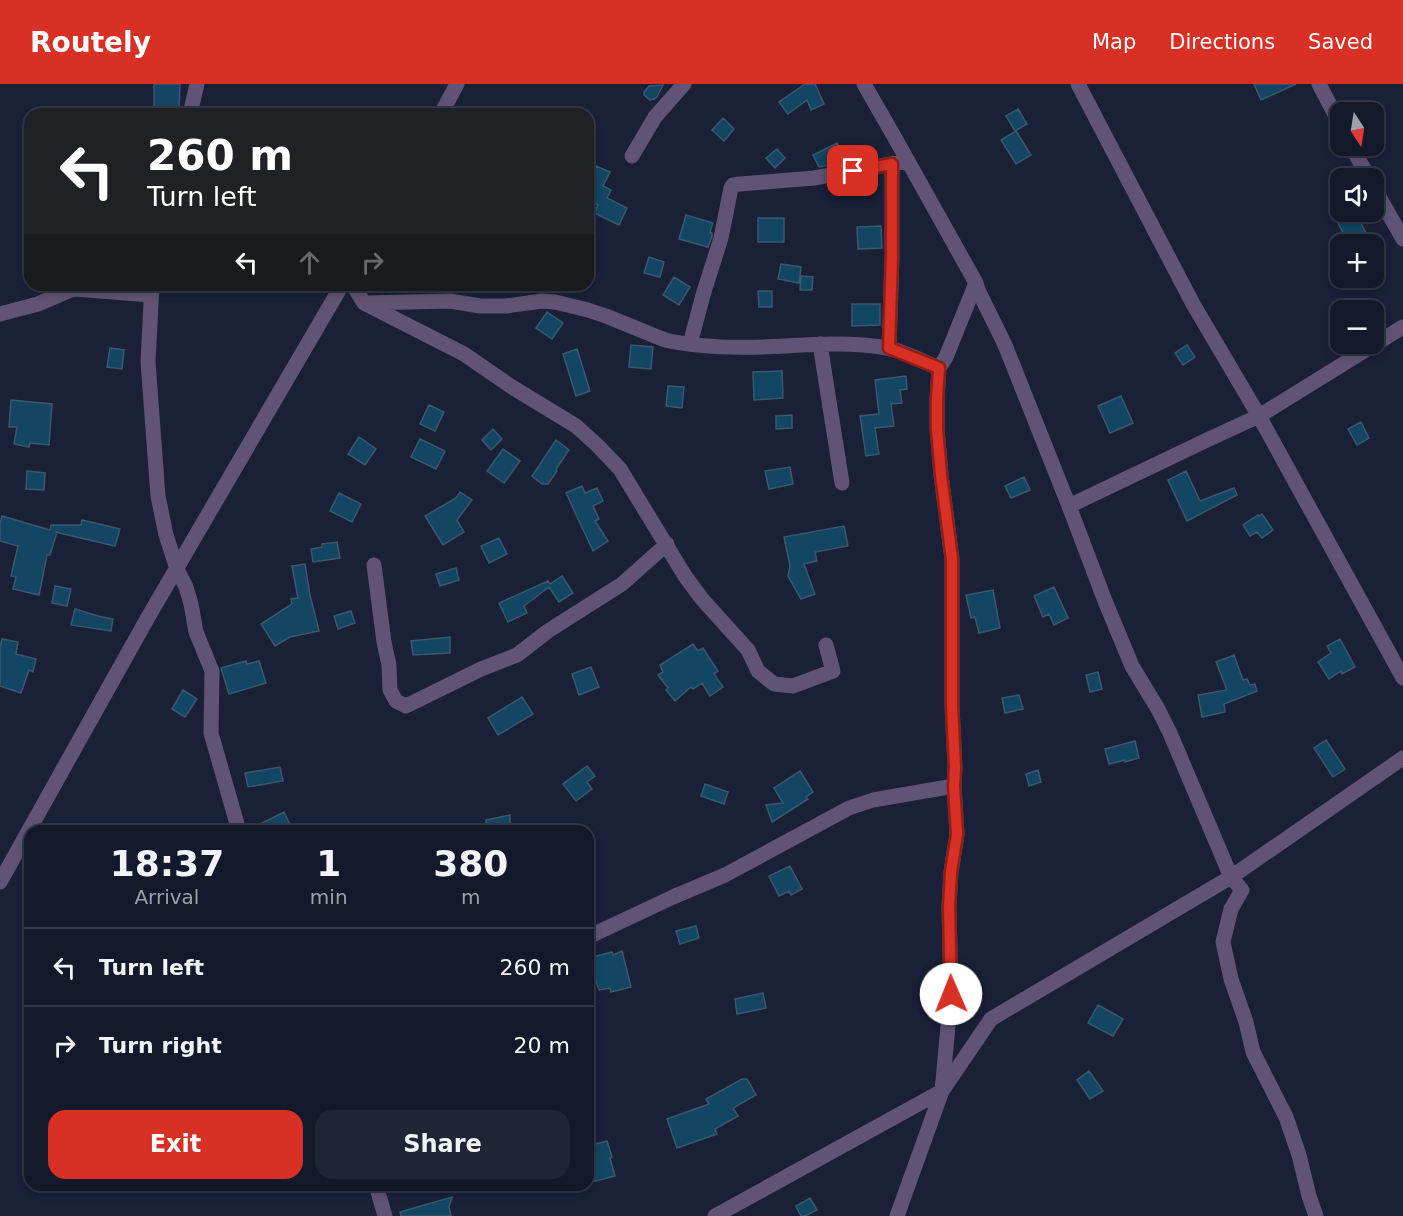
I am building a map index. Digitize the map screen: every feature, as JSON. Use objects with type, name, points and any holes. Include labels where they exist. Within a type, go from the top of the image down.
[{"type":"street","points":[[191,108],[197,84]]},
{"type":"street","points":[[444,108],[458,84]]},
{"type":"street","points":[[632,156],[655,117],[684,84]]},
{"type":"street","points":[[864,84],[976,284],[1005,345],[1132,666],[1158,708],[1231,877],[1242,890],[1231,909],[1223,942],[1253,1052],[1286,1117],[1316,1216]]},
{"type":"street","points":[[1078,84],[1193,304],[1259,416],[1403,678]]},
{"type":"street","points":[[1318,84],[1330,106]]},
{"type":"street","points":[[690,344],[721,238],[732,187],[740,184],[814,178],[908,161]]},
{"type":"street","points":[[889,348],[892,164]]},
{"type":"street","points":[[1384,206],[1403,239]]},
{"type":"street","points":[[942,1091],[951,994],[950,884],[957,834],[952,706],[952,559],[941,475],[937,399],[939,368],[976,284]]},
{"type":"street","points":[[0,314],[38,304],[68,291]]},
{"type":"street","points":[[152,291],[148,362],[158,496],[166,535],[177,569],[186,587],[196,632],[212,671],[211,733],[237,825]]},
{"type":"street","points":[[32,825],[339,291]]},
{"type":"street","points":[[357,291],[364,303],[464,354],[512,387],[576,426],[597,445],[620,469],[702,599],[748,650],[758,670],[774,684],[793,686],[833,671],[826,645]]},
{"type":"street","points":[[364,303],[450,301],[480,306],[506,306],[555,302],[597,313],[665,340],[690,344],[864,345],[889,348],[939,368]]},
{"type":"street","points":[[1069,506],[1259,416],[1403,327]]},
{"type":"street","points":[[820,344],[842,483]]},
{"type":"street","points":[[374,565],[389,664],[390,690],[396,701],[406,706],[481,669],[517,655],[548,631],[622,584],[667,544]]},
{"type":"street","points":[[897,1216],[942,1091],[991,1019],[1231,877],[1403,758]]},
{"type":"street","points":[[594,934],[725,875],[849,808],[873,800],[954,786]]},
{"type":"street","points":[[0,882],[24,840]]},
{"type":"street","points":[[714,1216],[942,1091]]},
{"type":"street","points":[[378,1191],[385,1216]]},
{"type":"building","points":[[154,84],[180,84],[179,108],[154,108]]},
{"type":"building","points":[[805,84],[815,84],[824,104],[811,110],[807,100],[788,114],[779,102]]},
{"type":"building","points":[[1254,84],[1296,84],[1261,100]]},
{"type":"building","points":[[663,85],[654,99],[650,100],[644,95],[649,86]]},
{"type":"building","points":[[1018,109],[1027,124],[1015,131],[1006,116]]},
{"type":"building","points":[[723,118],[734,129],[724,141],[712,130]]},
{"type":"building","points":[[1016,131],[1031,155],[1016,164],[1001,140]]},
{"type":"building","points":[[837,143],[847,162],[819,167],[813,155]]},
{"type":"building","points":[[777,149],[785,158],[775,168],[766,158]]},
{"type":"building","points":[[596,166],[610,172],[603,186],[611,190],[607,198],[627,208],[619,225],[594,213],[598,205],[594,203]]},
{"type":"building","points":[[686,215],[713,223],[708,247],[679,239]]},
{"type":"building","points":[[758,218],[784,218],[784,242],[758,242]]},
{"type":"building","points":[[1361,222],[1366,234],[1344,234],[1338,223]]},
{"type":"building","points":[[881,226],[882,248],[858,249],[857,227]]},
{"type":"building","points":[[649,257],[664,262],[660,277],[644,273]]},
{"type":"building","points":[[781,264],[801,267],[799,283],[778,279]]},
{"type":"building","points":[[801,276],[813,277],[812,290],[800,290]]},
{"type":"building","points":[[674,277],[690,287],[679,305],[663,295]]},
{"type":"building","points":[[758,291],[772,291],[772,307],[759,307]]},
{"type":"building","points":[[852,304],[880,304],[880,325],[852,326]]},
{"type":"building","points":[[547,312],[563,323],[552,339],[536,328]]},
{"type":"building","points":[[631,345],[653,347],[651,369],[629,367]]},
{"type":"building","points":[[1187,345],[1195,357],[1183,365],[1175,353]]},
{"type":"building","points":[[110,348],[124,350],[122,369],[107,367]]},
{"type":"building","points":[[577,349],[590,391],[576,396],[563,354]]},
{"type":"building","points":[[782,371],[783,398],[754,400],[753,372]]},
{"type":"building","points":[[906,376],[907,389],[900,390],[902,403],[891,404],[894,426],[875,428],[879,454],[866,456],[860,416],[879,414],[875,380]]},
{"type":"building","points":[[668,386],[684,387],[682,408],[666,406]]},
{"type":"building","points":[[1121,396],[1133,423],[1110,433],[1098,406]]},
{"type":"building","points":[[11,400],[52,404],[49,445],[30,443],[29,447],[14,444],[17,427],[9,427]]},
{"type":"building","points":[[429,405],[444,412],[435,431],[420,424]]},
{"type":"building","points":[[792,415],[792,428],[776,429],[776,416]]},
{"type":"building","points":[[1361,422],[1369,438],[1357,445],[1348,429]]},
{"type":"building","points":[[493,429],[502,439],[491,450],[482,440]]},
{"type":"building","points":[[359,437],[376,449],[365,465],[348,454]]},
{"type":"building","points":[[420,439],[445,451],[436,469],[411,457]]},
{"type":"building","points":[[556,440],[569,450],[548,484],[542,484],[532,476]]},
{"type":"building","points":[[503,449],[520,461],[504,483],[487,471]]},
{"type":"building","points":[[790,467],[793,484],[769,489],[765,471]]},
{"type":"building","points":[[27,471],[45,473],[44,490],[26,489]]},
{"type":"building","points":[[1186,471],[1200,501],[1234,488],[1237,495],[1187,521],[1168,480]]},
{"type":"building","points":[[1024,477],[1030,490],[1011,498],[1005,486]]},
{"type":"building","points":[[582,486],[585,493],[597,488],[603,501],[593,506],[599,519],[595,521],[608,541],[593,551],[566,493]]},
{"type":"building","points":[[460,492],[472,500],[457,520],[464,532],[443,545],[425,516],[456,498]]},
{"type":"building","points":[[339,493],[361,504],[352,522],[330,511]]},
{"type":"building","points":[[1262,514],[1273,530],[1262,538],[1257,532],[1250,536],[1243,525]]},
{"type":"building","points":[[2,516],[50,530],[51,525],[81,525],[82,520],[120,529],[115,546],[57,532],[50,555],[47,555],[39,595],[13,589],[16,577],[11,576],[18,546],[0,541]]},
{"type":"building","points":[[844,526],[848,546],[815,552],[817,561],[804,564],[815,594],[801,599],[788,576],[790,566],[784,537]]},
{"type":"building","points":[[499,538],[507,554],[489,563],[481,546]]},
{"type":"building","points":[[337,542],[340,558],[313,562],[311,549],[322,547],[322,544]]},
{"type":"building","points":[[305,564],[319,631],[290,637],[275,646],[261,624],[292,604],[291,599],[298,598],[292,566]]},
{"type":"building","points":[[456,568],[459,580],[440,586],[436,574]]},
{"type":"building","points":[[562,576],[573,593],[559,602],[549,587],[524,606],[527,613],[508,622],[499,603],[548,581],[550,584]]},
{"type":"building","points":[[55,586],[71,589],[67,606],[52,603]]},
{"type":"building","points":[[1054,587],[1068,618],[1054,625],[1049,614],[1043,617],[1034,596]]},
{"type":"building","points":[[993,590],[1000,628],[979,633],[975,617],[971,618],[966,595]]},
{"type":"building","points":[[75,609],[113,619],[111,631],[71,625]]},
{"type":"building","points":[[351,611],[355,623],[338,629],[334,616]]},
{"type":"building","points":[[450,637],[450,653],[413,655],[411,641]]},
{"type":"building","points":[[2,639],[18,642],[16,654],[36,659],[33,672],[29,670],[21,693],[0,686]]},
{"type":"building","points":[[1340,639],[1355,667],[1342,674],[1341,671],[1329,679],[1318,662],[1331,653],[1327,646]]},
{"type":"building","points":[[693,644],[698,651],[703,648],[718,671],[714,674],[723,687],[710,696],[702,683],[693,689],[691,687],[675,701],[658,675],[663,672],[660,665]]},
{"type":"building","points":[[1234,655],[1243,680],[1247,679],[1250,685],[1255,684],[1257,691],[1224,704],[1225,712],[1202,717],[1198,695],[1227,690],[1216,662]]},
{"type":"building","points":[[246,661],[247,664],[259,661],[266,683],[229,694],[221,668]]},
{"type":"building","points":[[591,667],[599,687],[579,695],[572,674]]},
{"type":"building","points":[[1098,672],[1102,689],[1090,692],[1086,675]]},
{"type":"building","points":[[183,690],[197,699],[185,717],[172,709]]},
{"type":"building","points":[[1019,695],[1023,709],[1005,713],[1002,698]]},
{"type":"building","points":[[522,697],[533,714],[498,735],[488,718]]},
{"type":"building","points":[[1326,740],[1345,769],[1333,777],[1314,748]]},
{"type":"building","points":[[1135,741],[1139,758],[1109,764],[1105,749]]},
{"type":"building","points":[[587,766],[595,776],[587,782],[592,789],[576,801],[563,784]]},
{"type":"building","points":[[280,767],[283,781],[248,787],[245,773]]},
{"type":"building","points":[[1038,770],[1041,782],[1029,786],[1026,774]]},
{"type":"building","points":[[800,771],[813,792],[806,797],[808,799],[772,822],[766,805],[783,803],[774,788]]},
{"type":"building","points":[[705,784],[728,792],[724,804],[701,796]]},
{"type":"building","points":[[284,812],[290,825],[258,825]]},
{"type":"building","points":[[510,815],[510,825],[486,825],[486,820]]},
{"type":"building","points":[[790,866],[802,889],[791,895],[789,891],[779,896],[769,876]]},
{"type":"building","points":[[696,926],[699,938],[680,944],[676,931]]},
{"type":"building","points":[[622,951],[631,987],[611,992],[610,988],[599,990],[594,975],[594,957],[612,952],[613,955]]},
{"type":"building","points":[[763,993],[766,1008],[737,1014],[735,999]]},
{"type":"building","points":[[1098,1005],[1123,1019],[1113,1036],[1088,1023]]},
{"type":"building","points":[[1089,1071],[1103,1091],[1090,1099],[1077,1080]]},
{"type":"building","points":[[742,1079],[747,1079],[756,1095],[733,1108],[738,1116],[715,1129],[717,1134],[677,1148],[667,1119],[709,1104],[706,1099]]},
{"type":"building","points":[[607,1141],[615,1176],[594,1181],[594,1144]]},
{"type":"building","points":[[452,1197],[449,1207],[451,1216],[401,1216],[400,1212]]},
{"type":"building","points":[[810,1198],[817,1210],[801,1216],[796,1206]]},
{"type":"route","points":[[853,171],[892,164],[889,348],[939,368],[940,374],[937,429],[952,559],[952,706],[957,834],[951,872],[949,907],[951,994]]}]
